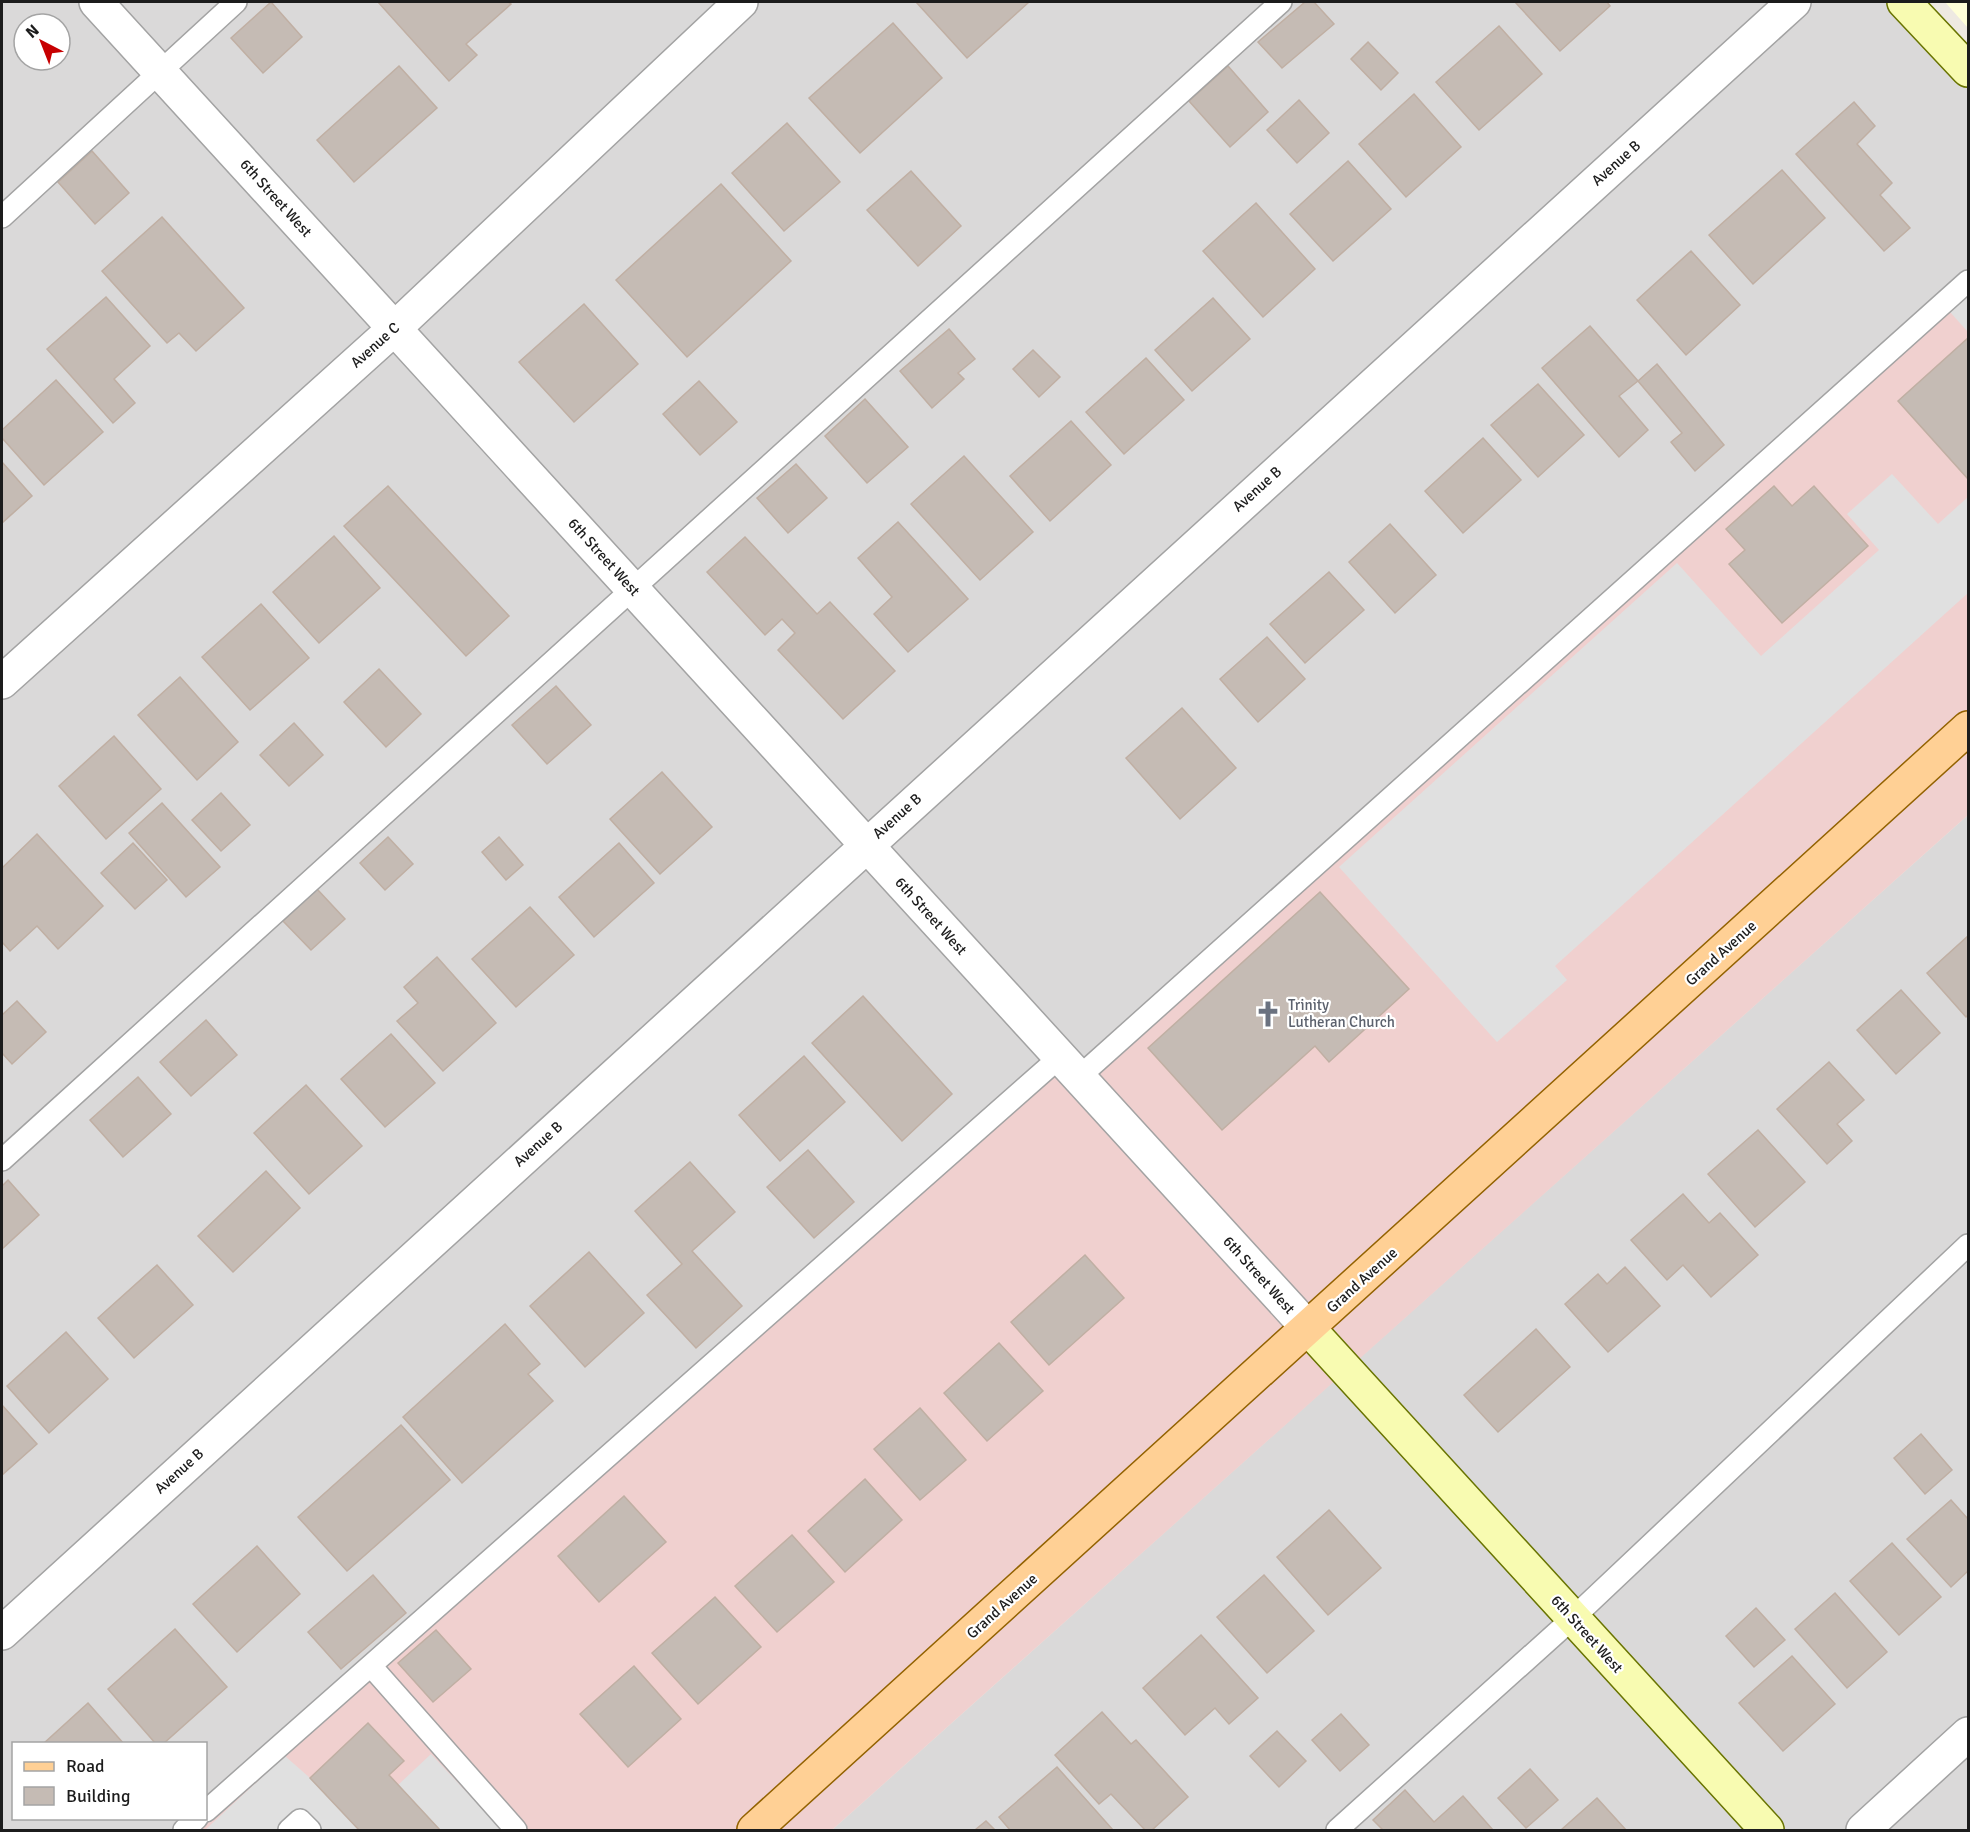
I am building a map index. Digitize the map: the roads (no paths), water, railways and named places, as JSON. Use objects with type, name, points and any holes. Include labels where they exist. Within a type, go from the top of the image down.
[{"type":"main road","name":"Grand Avenue","points":[[754,1830],[1968,729]]},
{"type":"street","name":"6th Street West","points":[[96,2],[1767,1830]]},
{"type":"street","name":"Avenue C","points":[[2,682],[394,328],[741,2]]},
{"type":"street","name":"Avenue B","points":[[2,1633],[866,844],[1794,2]]},
{"type":"street","points":[[1904,2],[1968,70]]},
{"type":"street","points":[[1863,1830],[1968,1734]]},
{"type":"lane","points":[[2,217],[236,2]]},
{"type":"lane","points":[[2,1160],[1281,2]]},
{"type":"lane","points":[[207,1810],[370,1666],[1070,1067],[1968,281]]},
{"type":"lane","points":[[1337,1830],[1573,1618],[1968,1245]]},
{"type":"lane","points":[[370,1666],[516,1830]]},
{"type":"lane","points":[[289,1830],[300,1820],[310,1830]]},
{"type":"place","name":"Trinity Lutheran Church","points":[[1268,1014]]}]
